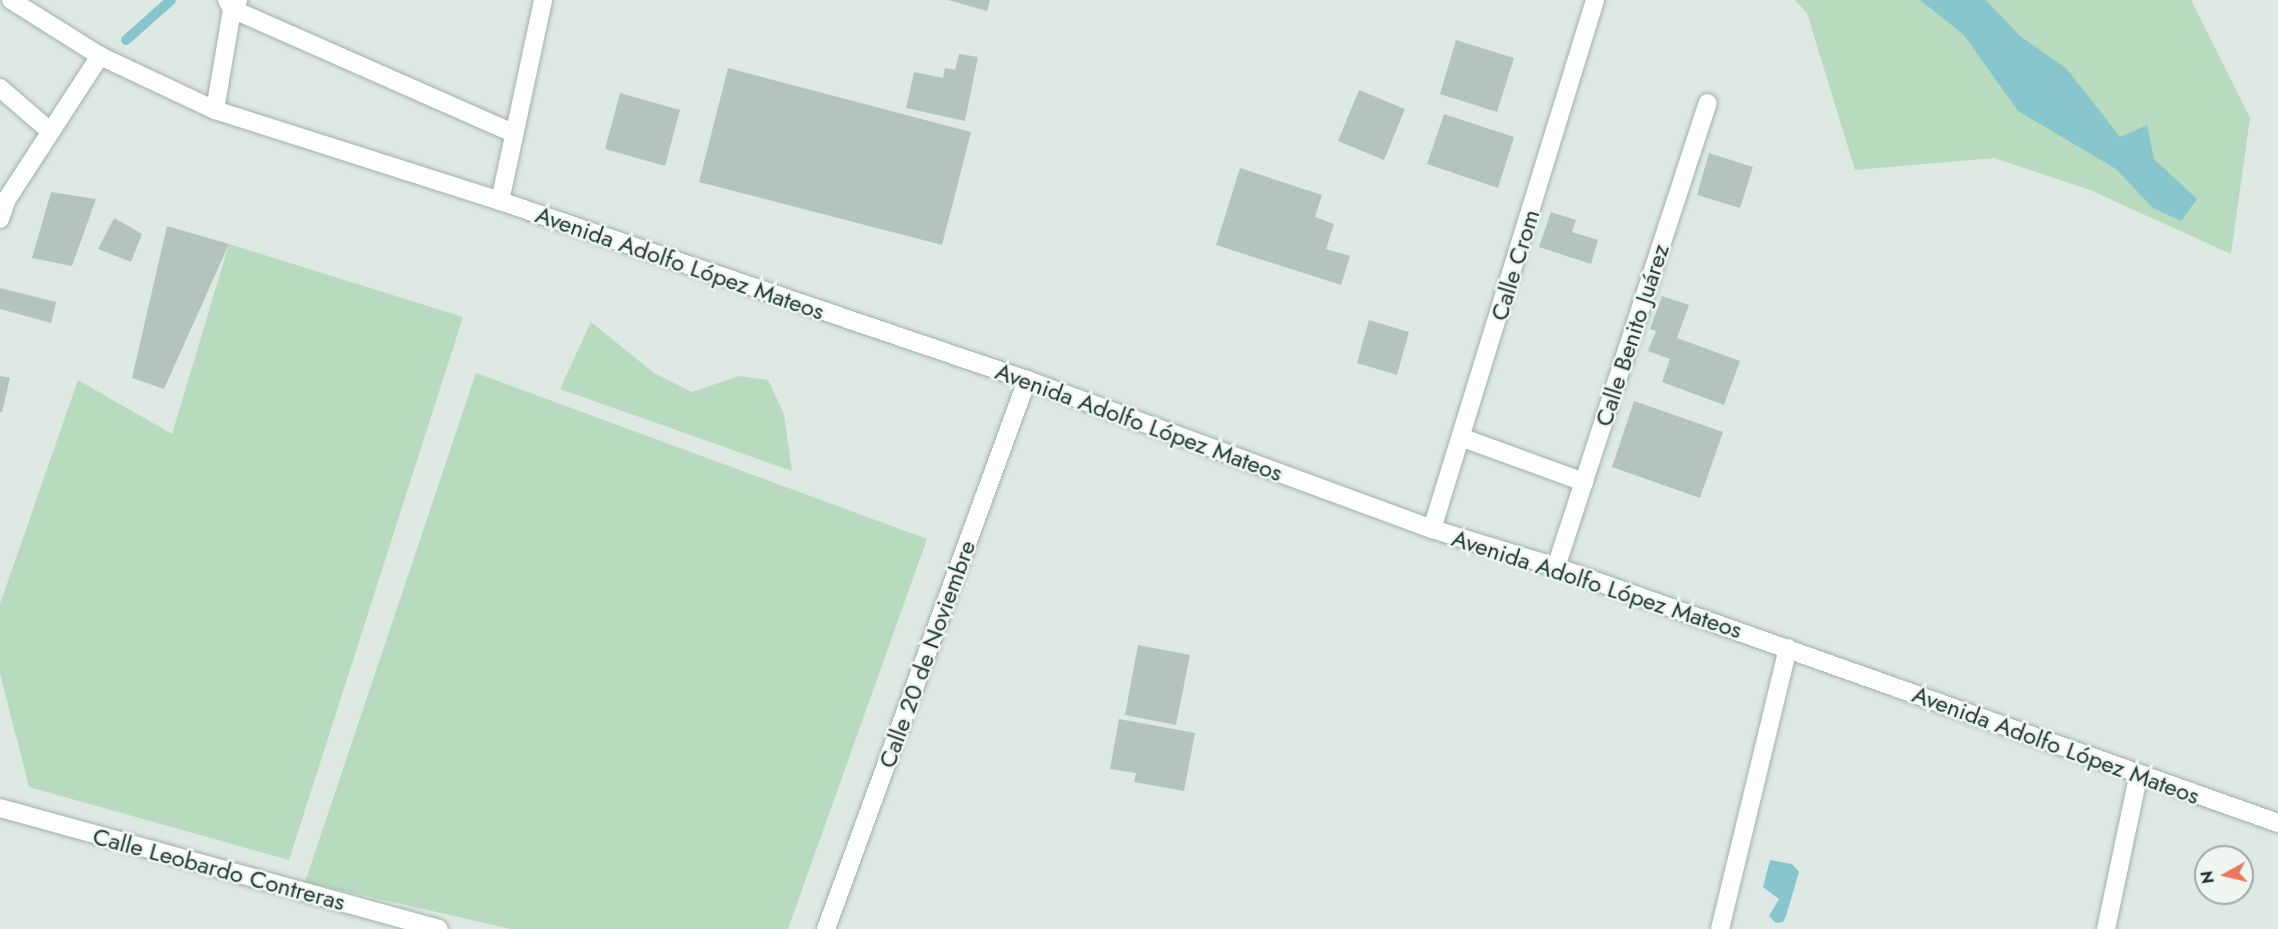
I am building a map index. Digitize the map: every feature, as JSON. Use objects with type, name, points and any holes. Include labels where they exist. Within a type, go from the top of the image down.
[{"type":"street","name":"Avenida Adolfo López Mateos","points":[[11,0],[100,56],[215,110],[500,201],[1027,380],[1432,529],[1556,567],[1788,648],[2139,777],[2278,823]]},
{"type":"street","points":[[500,201],[543,0]]},
{"type":"street","name":"Calle Crom","points":[[1432,529],[1462,438],[1595,0]]},
{"type":"street","points":[[215,110],[232,3],[515,134]]},
{"type":"street","points":[[0,219],[4,199],[100,56]]},
{"type":"street","points":[[0,88],[51,132]]},
{"type":"street","name":"Calle Benito Juárez","points":[[1556,567],[1708,103]]},
{"type":"street","name":"Calle 20 de Noviembre","points":[[826,929],[1027,380]]},
{"type":"street","points":[[1462,438],[1584,482]]},
{"type":"street","points":[[1720,929],[1788,648]]},
{"type":"street","points":[[2106,929],[2139,777]]},
{"type":"street","name":"Calle Leobardo Contreras","points":[[0,808],[439,929]]},
{"type":"green space","points":[[1795,0],[2191,0],[2250,118],[2231,254],[2090,190],[1994,158],[1855,170],[1807,13]]},
{"type":"green space","points":[[229,244],[463,317],[289,860],[29,787],[0,673],[0,604],[78,380],[172,434]]},
{"type":"green space","points":[[591,322],[654,373],[692,392],[739,376],[768,380],[784,414],[792,471],[560,389]]},
{"type":"green space","points":[[476,373],[927,539],[788,929],[511,929],[305,882]]},
{"type":"water","points":[[1920,0],[1986,0],[2020,36],[2067,69],[2120,137],[2147,125],[2154,159],[2197,199],[2181,221],[2153,208],[2116,169],[2018,111],[1964,35]]},
{"type":"water","points":[[1770,860],[1792,864],[1799,872],[1783,922],[1776,923],[1769,916],[1779,899],[1763,887]]},
{"type":"building","points":[[948,0],[990,0],[987,11]]},
{"type":"building","points":[[1456,40],[1514,58],[1497,112],[1440,94]]},
{"type":"building","points":[[959,54],[978,57],[965,121],[906,108],[914,72],[943,78],[945,68],[955,70]]},
{"type":"building","points":[[728,68],[971,132],[942,245],[699,182]]},
{"type":"building","points":[[1359,90],[1405,109],[1384,160],[1338,141]]},
{"type":"building","points":[[620,93],[680,110],[665,166],[605,149]]},
{"type":"building","points":[[1444,114],[1514,137],[1498,188],[1427,164]]},
{"type":"building","points":[[1709,153],[1753,167],[1740,208],[1697,195]]},
{"type":"building","points":[[1240,168],[1322,195],[1315,217],[1334,224],[1326,249],[1350,256],[1341,285],[1216,245]]},
{"type":"building","points":[[51,192],[96,199],[72,266],[32,258]]},
{"type":"building","points":[[1551,212],[1576,220],[1572,232],[1598,240],[1591,264],[1539,247]]},
{"type":"building","points":[[114,218],[142,234],[131,262],[98,249]]},
{"type":"building","points":[[167,226],[229,244],[164,389],[132,378]]},
{"type":"building","points":[[0,288],[56,302],[51,323],[0,309]]},
{"type":"building","points":[[1662,296],[1689,305],[1677,338],[1740,361],[1724,405],[1662,382],[1670,359],[1648,351],[1656,331],[1650,329]]},
{"type":"building","points":[[1369,320],[1409,332],[1397,375],[1357,363]]},
{"type":"building","points":[[0,376],[10,378],[2,412],[0,412]]},
{"type":"building","points":[[1634,401],[1723,432],[1700,498],[1612,467]]},
{"type":"building","points":[[1138,645],[1190,655],[1176,725],[1125,715]]},
{"type":"building","points":[[1119,719],[1195,733],[1184,791],[1134,782],[1136,773],[1110,769]]},
{"type":"waterway","points":[[126,40],[171,0]]}]
